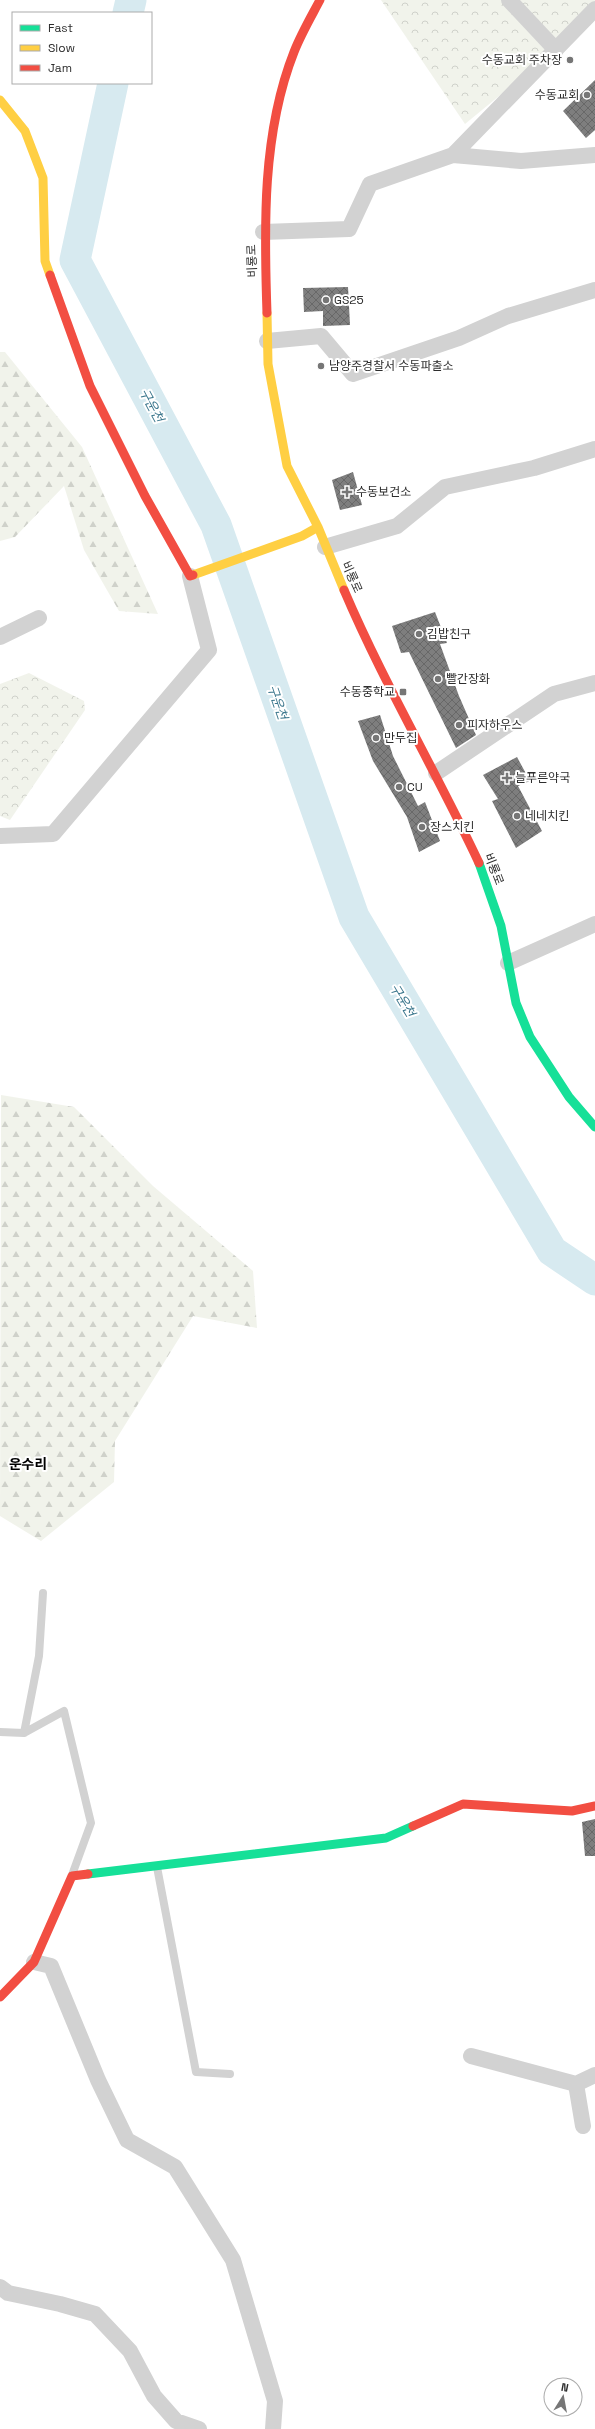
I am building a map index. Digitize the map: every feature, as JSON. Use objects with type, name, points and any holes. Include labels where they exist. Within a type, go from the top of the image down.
[{"type":"street","name":"비룡로","points":[[320,0],[294,51],[277,106],[263,232],[268,364],[287,466],[318,527],[390,690],[436,773],[482,868],[501,926],[516,1003],[530,1037],[569,1097],[595,1126]]},
{"type":"street","points":[[509,0],[556,50]]},
{"type":"street","points":[[453,155],[595,9]]},
{"type":"street","points":[[0,100],[25,131],[43,178],[45,261],[74,338],[90,386],[145,496],[194,575],[209,650],[53,834],[0,836]]},
{"type":"street","points":[[263,232],[350,229],[370,184],[453,155],[521,161],[595,155]]},
{"type":"street","points":[[267,340],[321,336],[353,374],[459,338],[508,316],[595,290]]},
{"type":"street","points":[[326,547],[397,526],[445,487],[534,468],[595,449]]},
{"type":"street","points":[[194,575],[302,536],[318,527]]},
{"type":"street","points":[[0,637],[39,618]]},
{"type":"street","points":[[436,773],[554,694],[595,683]]},
{"type":"street","points":[[508,963],[592,928]]},
{"type":"street","points":[[0,1997],[34,1962],[72,1876],[386,1838],[463,1804],[572,1811],[595,1806]]},
{"type":"street","points":[[34,1962],[51,1966],[98,2080],[127,2140],[175,2167],[233,2260],[275,2401],[273,2429]]},
{"type":"street","points":[[471,2056],[576,2084],[595,2075]]},
{"type":"street","points":[[576,2084],[583,2126]]},
{"type":"street","points":[[0,2287],[8,2293],[60,2304],[95,2314],[130,2351],[154,2396],[176,2421],[199,2429]]},
{"type":"lane","points":[[24,1733],[39,1656],[43,1593]]},
{"type":"lane","points":[[0,1732],[24,1733],[64,1711],[90,1823],[72,1876]]},
{"type":"lane","points":[[156,1866],[196,2072],[230,2074]]},
{"type":"green space","points":[[381,0],[595,1],[556,49],[465,124]]},
{"type":"green space","points":[[0,352],[5,352],[82,447],[158,614],[119,611],[84,550],[64,486],[15,537],[0,541]]},
{"type":"green space","points":[[29,673],[84,701],[85,710],[10,820],[0,816],[0,684]]},
{"type":"green space","points":[[1,1095],[74,1107],[153,1186],[253,1271],[257,1328],[193,1316],[115,1441],[114,1482],[41,1541],[0,1516]]},
{"type":"building","name":"수동교회","points":[[595,80],[595,130],[586,138],[563,111]]},
{"type":"building","name":"GS25","points":[[348,287],[350,325],[323,326],[323,311],[304,312],[303,288]]},
{"type":"building","name":"수동보건소","points":[[353,472],[362,505],[340,510],[332,480]]},
{"type":"building","points":[[435,612],[447,643],[440,644],[459,696],[476,735],[456,748],[409,652],[401,653],[392,626]]},
{"type":"building","points":[[380,715],[393,756],[418,806],[425,802],[440,841],[419,852],[407,817],[373,761],[358,721]]},
{"type":"building","name":"네네치킨","points":[[517,757],[530,781],[518,786],[542,831],[516,848],[492,801],[498,799],[483,775]]},
{"type":"building","points":[[595,1819],[595,1856],[585,1856],[582,1822]]},
{"type":"waterway","name":"구운천","points":[[128,12],[131,0]]},
{"type":"waterway","name":"구운천","points":[[113,84],[75,260],[216,525],[354,917],[552,1251],[595,1280]]},
{"type":"traffic: fast","points":[[479,863],[501,926],[516,1003],[530,1037],[569,1097],[595,1127]]},
{"type":"traffic: fast","points":[[88,1874],[386,1838],[413,1826]]},
{"type":"traffic: slow","points":[[0,100],[25,131],[43,178],[45,261],[50,275]]},
{"type":"traffic: slow","points":[[267,313],[268,364],[287,466],[318,527],[344,590]]},
{"type":"traffic: slow","points":[[193,575],[302,536],[318,527]]},
{"type":"traffic: jam","points":[[267,313],[265,247],[267,181],[276,115],[294,52],[320,0]]},
{"type":"traffic: jam","points":[[50,275],[90,386],[145,496],[190,576],[193,575]]},
{"type":"traffic: jam","points":[[344,590],[376,659],[479,863]]},
{"type":"traffic: jam","points":[[413,1826],[463,1804],[572,1811],[595,1806]]},
{"type":"traffic: jam","points":[[0,1997],[34,1962],[72,1876],[88,1874]]},
{"type":"place","name":"수동교회 주차장","points":[[570,60]]},
{"type":"place","name":"수동교회","points":[[587,95]]},
{"type":"place","name":"GS25","points":[[326,300]]},
{"type":"place","name":"남양주경찰서 수동파출소","points":[[321,366]]},
{"type":"place","name":"수동보건소","points":[[347,492]]},
{"type":"place","name":"김밥친구","points":[[419,634]]},
{"type":"place","name":"빨간장화","points":[[438,679]]},
{"type":"place","name":"수동중학교","points":[[403,692]]},
{"type":"place","name":"피자하우스","points":[[459,725]]},
{"type":"place","name":"만두집","points":[[376,738]]},
{"type":"place","name":"늘푸른약국","points":[[507,778]]},
{"type":"place","name":"CU","points":[[399,787]]},
{"type":"place","name":"네네치킨","points":[[517,816]]},
{"type":"place","name":"장스치킨","points":[[422,827]]},
{"type":"district","name":"운수리","points":[[28,1464]]}]
